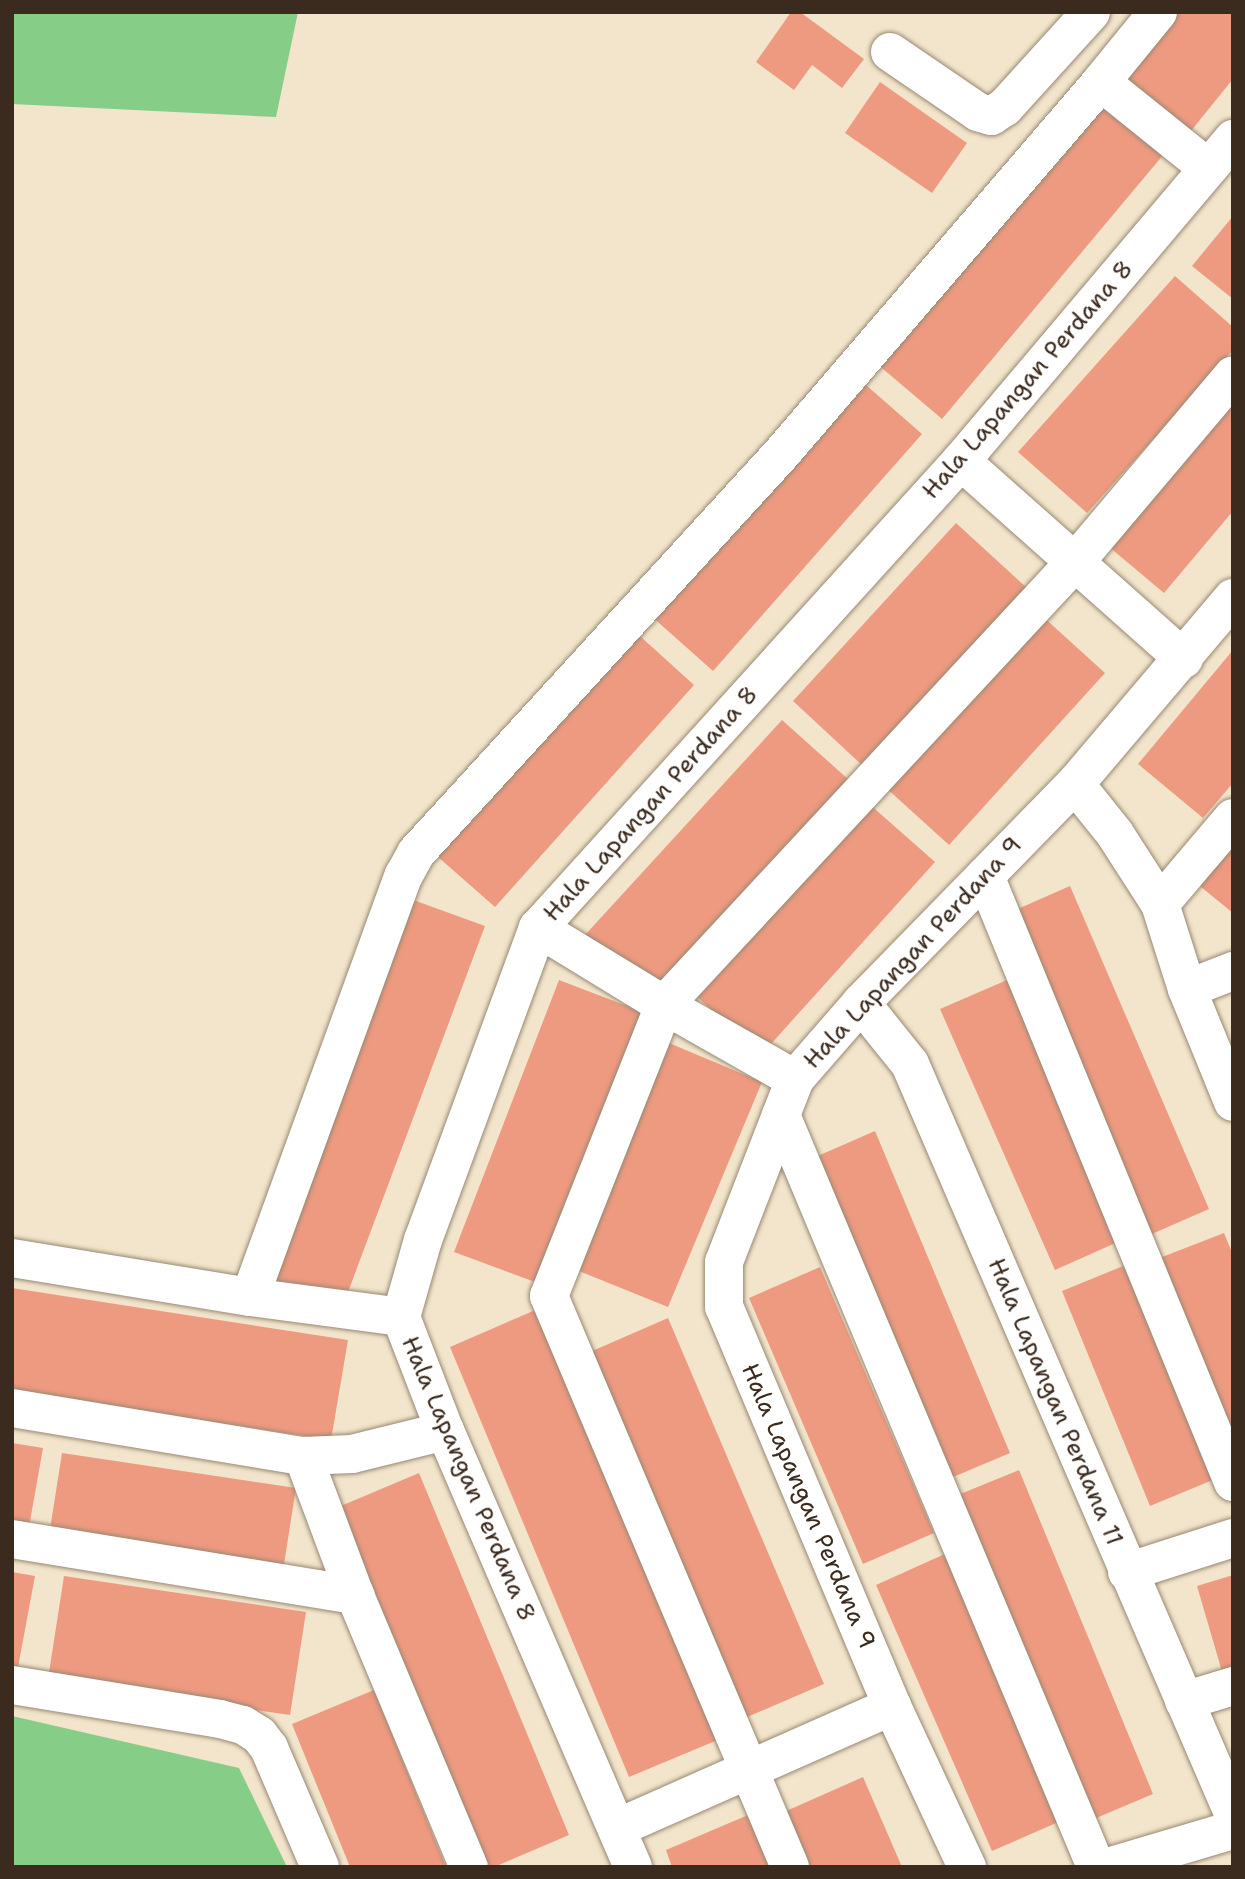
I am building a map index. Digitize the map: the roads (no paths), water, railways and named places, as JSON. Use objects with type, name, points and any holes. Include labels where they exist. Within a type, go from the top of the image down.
[{"type":"street","points":[[890,52],[978,112],[992,116],[1005,107],[1091,12]]},
{"type":"street","points":[[250,1297],[404,875],[416,853],[782,453],[1158,12]]},
{"type":"street","points":[[1101,82],[1208,168]]},
{"type":"street","name":"Hala Lapangan Perdana 8","points":[[633,1867],[445,1431],[401,1317],[423,1240],[538,928],[961,461],[1233,139]]},
{"type":"street","points":[[790,1867],[549,1296],[664,1005],[1076,561],[1233,375]]},
{"type":"street","points":[[961,461],[1184,659]]},
{"type":"street","name":"Hala Lapangan Perdana 9","points":[[967,1867],[892,1706],[723,1307],[724,1262],[795,1079],[860,1003],[1075,783],[1184,659],[1233,598]]},
{"type":"street","points":[[1075,783],[1115,834],[1160,904],[1187,989],[1233,1102]]},
{"type":"street","points":[[1160,904],[1233,818]]},
{"type":"street","points":[[985,876],[1233,1482]]},
{"type":"street","points":[[538,928],[664,1005],[795,1079]]},
{"type":"street","points":[[1187,989],[1233,971]]},
{"type":"street","name":"Hala Lapangan Perdana 11","points":[[860,1003],[910,1064],[1233,1813]]},
{"type":"street","points":[[780,1115],[1096,1867]]},
{"type":"street","points":[[12,1258],[250,1297],[401,1317]]},
{"type":"street","points":[[12,1408],[303,1456],[352,1454],[445,1431]]},
{"type":"street","points":[[303,1456],[355,1595],[469,1867]]},
{"type":"street","points":[[1128,1572],[1233,1538]]},
{"type":"street","points":[[12,1539],[355,1595]]},
{"type":"street","points":[[12,1685],[220,1719],[251,1730],[268,1748],[320,1867]]},
{"type":"street","points":[[1184,1701],[1233,1686]]},
{"type":"street","points":[[617,1828],[749,1767],[892,1706]]},
{"type":"street","points":[[1108,1867],[1233,1830]]}]
